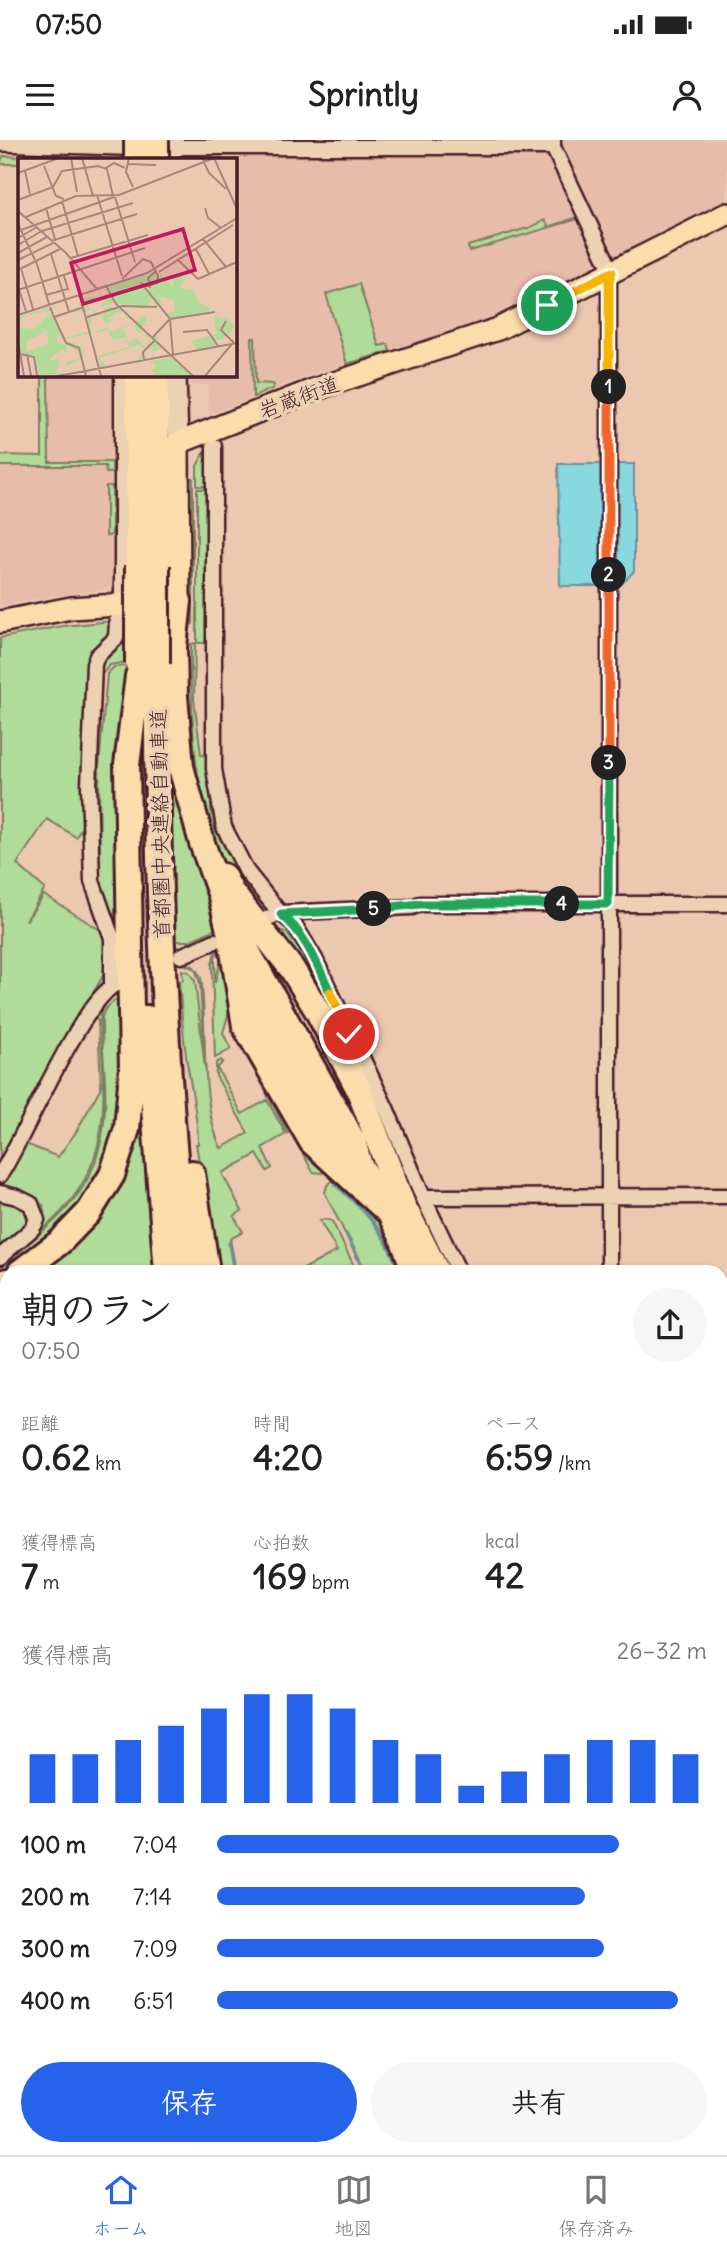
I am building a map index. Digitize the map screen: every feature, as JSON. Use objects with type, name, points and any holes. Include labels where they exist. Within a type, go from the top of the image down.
[{"type":"highway","name":"首都圏中央連絡自動車道","points":[[138,376],[144,668],[143,951],[166,1265]]},
{"type":"highway","name":"首都圏中央連絡自動車道","points":[[156,376],[144,668],[171,1102],[185,1265]]},
{"type":"highway","points":[[179,601],[174,647],[178,747],[189,800],[221,896],[235,929],[353,1142],[360,1166],[382,1198],[397,1203]]},
{"type":"highway","points":[[179,601],[185,633],[186,695],[197,800],[207,837],[222,876],[265,915],[308,1015],[392,1176],[401,1235],[412,1265]]},
{"type":"highway","points":[[29,1265],[60,1242],[89,1212],[112,1175],[127,1129],[132,1072],[127,765],[144,668]]},
{"type":"highway","points":[[221,896],[227,947],[240,992],[303,1110],[352,1176],[397,1203]]},
{"type":"highway","points":[[160,904],[190,1162],[206,1265]]},
{"type":"highway","points":[[265,915],[280,986],[433,1265]]},
{"type":"highway","points":[[227,947],[348,1149],[352,1176]]},
{"type":"main road","name":"岩蔵街道","points":[[178,443],[313,390],[481,336],[727,214]]},
{"type":"main road","points":[[0,622],[45,612],[179,601],[178,443]]},
{"type":"street","points":[[0,141],[128,149],[553,143],[612,272],[609,281],[610,1265]]},
{"type":"street","points":[[0,1175],[88,1014],[116,983],[112,938],[92,881],[89,786],[93,669],[97,656],[116,638],[120,604],[122,376]]},
{"type":"street","points":[[176,376],[178,443]]},
{"type":"street","points":[[214,446],[214,769],[224,827],[265,915]]},
{"type":"street","points":[[265,915],[420,904],[727,904]]},
{"type":"street","points":[[265,915],[294,924],[315,959],[386,1108],[397,1203],[452,1265]]},
{"type":"street","points":[[181,956],[227,947]]},
{"type":"street","points":[[0,1193],[31,1204],[37,1220],[32,1229],[0,1257]]},
{"type":"street","points":[[397,1203],[609,1195],[727,1196]]},
{"type":"shaded area","points":[[195,140],[727,140],[727,200],[619,254],[609,251],[597,257],[593,267],[510,310],[446,334],[304,377],[208,415],[208,385],[189,385],[189,376],[236,376],[236,158],[192,158],[196,155]]},
{"type":"shaded area","points":[[48,376],[111,376],[112,583],[107,589],[0,606],[0,462],[49,462]]},
{"type":"green space","points":[[3,156],[47,158],[18,158],[18,164],[0,164]]},
{"type":"green space","points":[[578,219],[469,251],[468,246],[531,227],[545,220],[549,227]]},
{"type":"green space","points":[[359,284],[379,346],[388,344],[390,351],[347,364],[326,294]]},
{"type":"green space","points":[[252,338],[255,338],[256,383],[274,386],[253,397]]},
{"type":"green space","points":[[42,376],[48,376],[49,462],[112,462],[112,473],[106,473],[105,466],[0,466],[0,455],[42,456]]},
{"type":"green space","points":[[207,447],[210,486],[197,486],[197,466]]},
{"type":"green space","points":[[190,478],[193,478],[191,625]]},
{"type":"green space","points":[[106,486],[112,486],[112,535],[106,536]]},
{"type":"green space","points":[[197,489],[210,489],[209,643],[197,643]]},
{"type":"green space","points":[[123,620],[126,620],[127,662],[110,665],[102,674],[96,767],[97,836],[94,813],[100,662]]},
{"type":"green space","points":[[113,621],[110,637],[95,649],[84,823],[76,837],[47,819],[17,864],[45,889],[26,921],[44,895],[102,931],[105,938],[106,971],[49,1067],[0,1162],[0,638],[63,626]]},
{"type":"green space","points":[[195,643],[194,699],[201,755],[209,755],[211,810],[216,832],[239,874],[257,897],[254,908],[225,868],[206,815],[193,729],[191,644]]},
{"type":"green space","points":[[127,666],[123,719],[123,1082],[114,1148],[82,1208],[13,1265],[1,1265],[41,1233],[74,1200],[96,1161],[102,1137],[105,1097],[102,1017],[105,1009],[119,997],[118,992],[107,1002],[100,1016],[103,1106],[94,1158],[83,1183],[66,1207],[41,1231],[45,1222],[43,1205],[30,1196],[4,1187],[4,1182],[26,1144],[58,1157],[76,1132],[101,1087],[98,1021],[93,1017],[101,1005],[119,989],[98,884],[99,767],[107,674],[114,667]]},
{"type":"green space","points":[[173,745],[220,927],[189,941],[175,941],[172,918],[174,878],[171,874],[170,813],[173,807],[173,785],[169,771]]},
{"type":"green space","points":[[276,930],[286,932],[302,954],[316,979],[348,1053]]},
{"type":"green space","points":[[221,945],[215,957],[215,983],[222,954],[232,1001],[223,1033],[231,1049],[215,1058],[212,965],[215,951]]},
{"type":"green space","points":[[181,963],[194,967],[201,978],[207,1088],[214,1130],[221,1148],[248,1133],[216,1076],[216,1063],[221,1060],[223,1062],[217,1068],[242,1114],[267,1100],[286,1134],[262,1148],[272,1168],[267,1171],[257,1154],[222,1173],[242,1211],[234,1216],[243,1232],[230,1239],[235,1265],[216,1265],[196,1144],[197,1126],[185,1051],[179,982],[183,980],[182,970],[189,972],[195,981],[205,1068],[200,983],[195,969]]},
{"type":"green space","points":[[139,1060],[154,1265],[39,1265],[84,1228]]},
{"type":"green space","points":[[275,1088],[324,1167],[322,1173],[313,1172],[291,1132],[288,1133],[266,1093]]},
{"type":"green space","points":[[335,1179],[380,1221],[400,1265],[361,1265],[325,1193],[327,1185]]},
{"type":"green space","points":[[0,1199],[24,1207],[26,1220],[21,1231],[0,1249]]},
{"type":"green space","points":[[320,1221],[332,1221],[354,1265],[311,1265],[337,1251]]},
{"type":"water","points":[[558,464],[634,464],[634,571],[620,586],[560,586]]},
{"type":"waterway","points":[[336,1185],[357,1204],[382,1234],[396,1265]]},
{"type":"waterway","points":[[346,1234],[362,1265]]},
{"type":"waterway","points":[[229,1243],[233,1265]]},
{"type":"route","points":[[349,1034],[315,959],[294,924],[281,914],[412,907],[420,904],[608,904],[609,281],[612,272],[547,305]]}]
